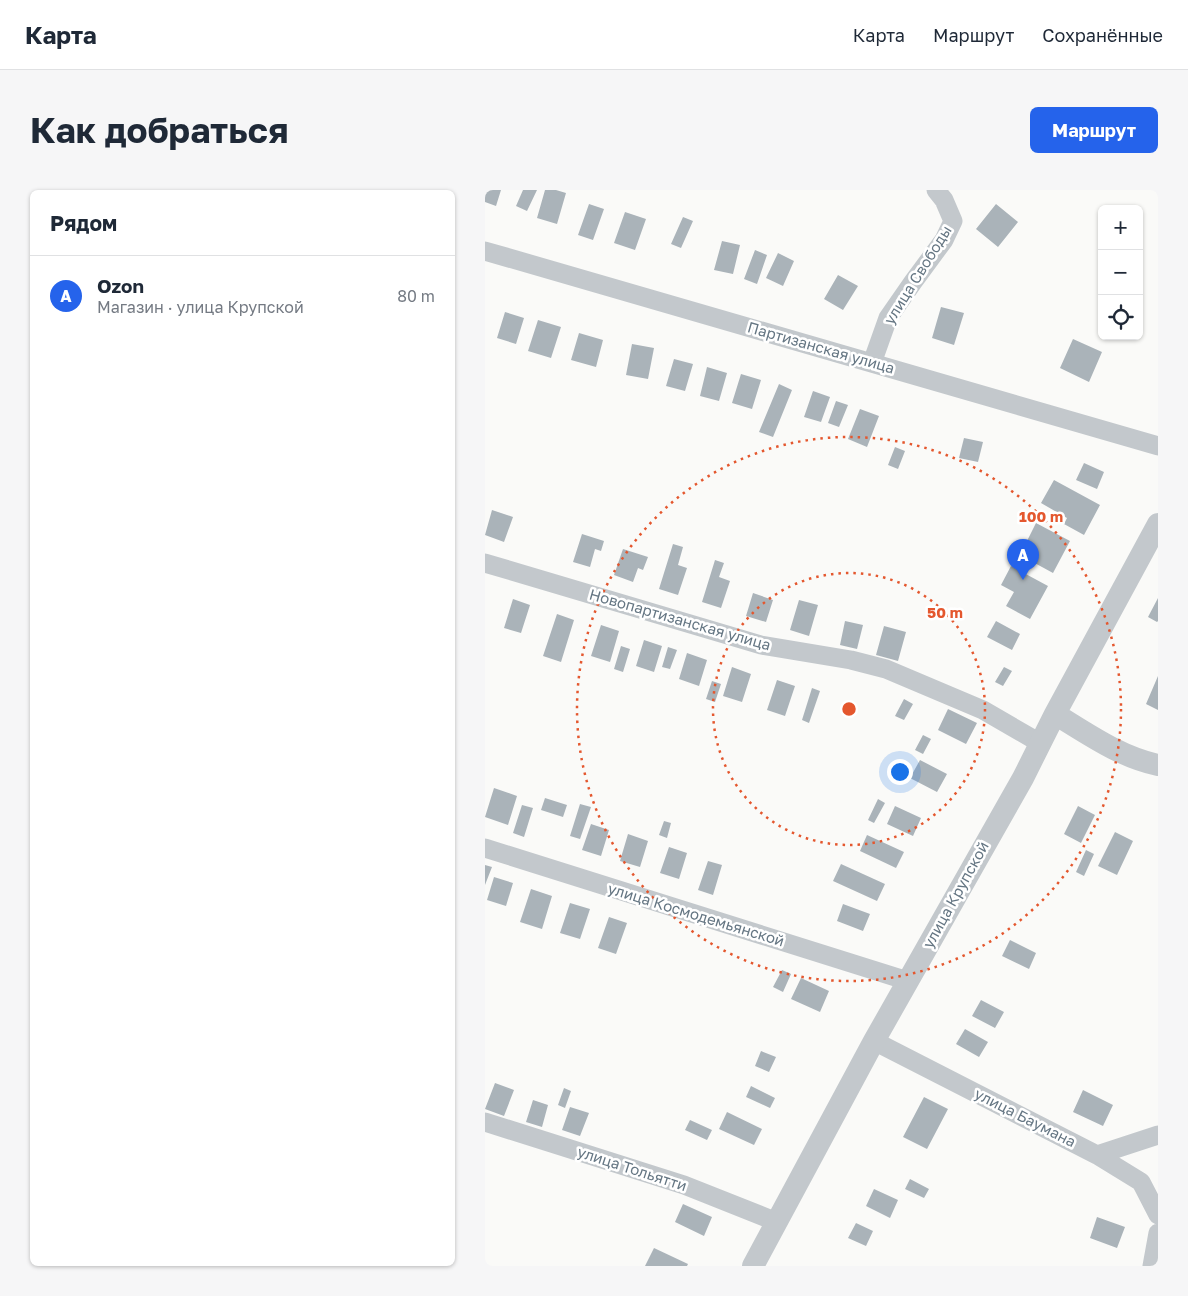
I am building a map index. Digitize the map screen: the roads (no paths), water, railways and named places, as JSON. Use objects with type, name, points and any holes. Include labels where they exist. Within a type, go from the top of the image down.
[{"type":"street","name":"улица Свободы","points":[[872,363],[889,318],[944,240],[953,221],[944,200],[936,190]]},
{"type":"street","name":"Партизанская улица","points":[[485,251],[1158,446]]},
{"type":"street","name":"улица Крупской","points":[[753,1266],[874,1041],[1023,778],[1055,714],[1158,524]]},
{"type":"street","name":"Новопартизанская улица","points":[[485,563],[761,645],[851,660],[886,669],[983,710],[1040,743]]},
{"type":"street","points":[[1055,714],[1114,750],[1145,763],[1158,765]]},
{"type":"street","name":"улица Космодемьянской","points":[[485,848],[908,981]]},
{"type":"street","name":"улица Баумана","points":[[874,1041],[1097,1155],[1141,1182],[1158,1214]]},
{"type":"street","name":"улица Тольятти","points":[[485,1122],[684,1185],[777,1222]]},
{"type":"street","points":[[1097,1155],[1158,1135]]},
{"type":"street","points":[[1152,1266],[1158,1233]]},
{"type":"place","name":"Ozon","points":[[1023,580]]}]
